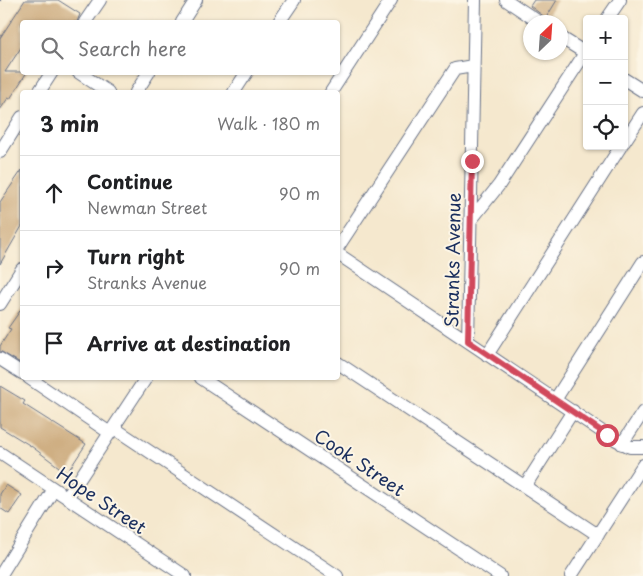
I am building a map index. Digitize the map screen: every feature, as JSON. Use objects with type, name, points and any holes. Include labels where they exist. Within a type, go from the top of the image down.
[{"type":"street","points":[[86,20],[100,0]]},
{"type":"street","points":[[183,20],[196,0]]},
{"type":"street","points":[[280,20],[294,0]]},
{"type":"street","points":[[332,90],[391,0]]},
{"type":"street","name":"Stranks Avenue","points":[[468,341],[475,0]]},
{"type":"street","points":[[506,0],[528,15]]},
{"type":"street","points":[[610,15],[620,0]]},
{"type":"street","points":[[568,42],[583,50]]},
{"type":"street","points":[[471,220],[499,185],[583,57]]},
{"type":"street","points":[[340,244],[455,69],[473,66]]},
{"type":"street","points":[[40,90],[50,75]]},
{"type":"street","points":[[82,75],[105,90]]},
{"type":"street","points":[[137,90],[147,75]]},
{"type":"street","points":[[235,90],[245,75]]},
{"type":"street","points":[[628,82],[643,92]]},
{"type":"street","points":[[628,136],[643,113]]},
{"type":"street","points":[[0,152],[20,120]]},
{"type":"street","points":[[487,355],[619,150]]},
{"type":"street","points":[[340,255],[622,444],[630,447],[643,447]]},
{"type":"street","points":[[555,400],[643,262]]},
{"type":"street","points":[[0,304],[20,273]]},
{"type":"street","points":[[0,359],[20,373]]},
{"type":"street","points":[[340,364],[598,535]]},
{"type":"street","points":[[67,498],[145,380]]},
{"type":"street","name":"Cook Street","points":[[204,380],[500,576]]},
{"type":"street","points":[[46,382],[112,430],[336,576]]},
{"type":"street","points":[[525,486],[573,411]]},
{"type":"street","points":[[622,444],[643,412]]},
{"type":"street","name":"Hope Street","points":[[0,453],[185,576]]},
{"type":"street","points":[[571,576],[643,465]]},
{"type":"street","points":[[0,576],[54,489]]},
{"type":"building","points":[[25,0],[58,0],[80,14],[78,20],[20,20],[20,49],[5,72],[20,72],[20,75],[25,75],[10,99],[8,98],[0,110],[0,38]]},
{"type":"building","points":[[534,0],[557,0],[548,15],[542,15],[530,6]]},
{"type":"building","points":[[20,173],[20,229],[0,264],[0,202]]},
{"type":"building","points":[[20,311],[20,363],[0,351],[0,346],[11,329],[8,328]]},
{"type":"building","points":[[0,386],[25,401],[23,404],[86,444],[67,473],[31,446],[0,427]]},
{"type":"building","points":[[6,485],[22,495],[9,514],[0,508],[0,494]]},
{"type":"route","points":[[472,161],[468,341],[607,435]]}]
